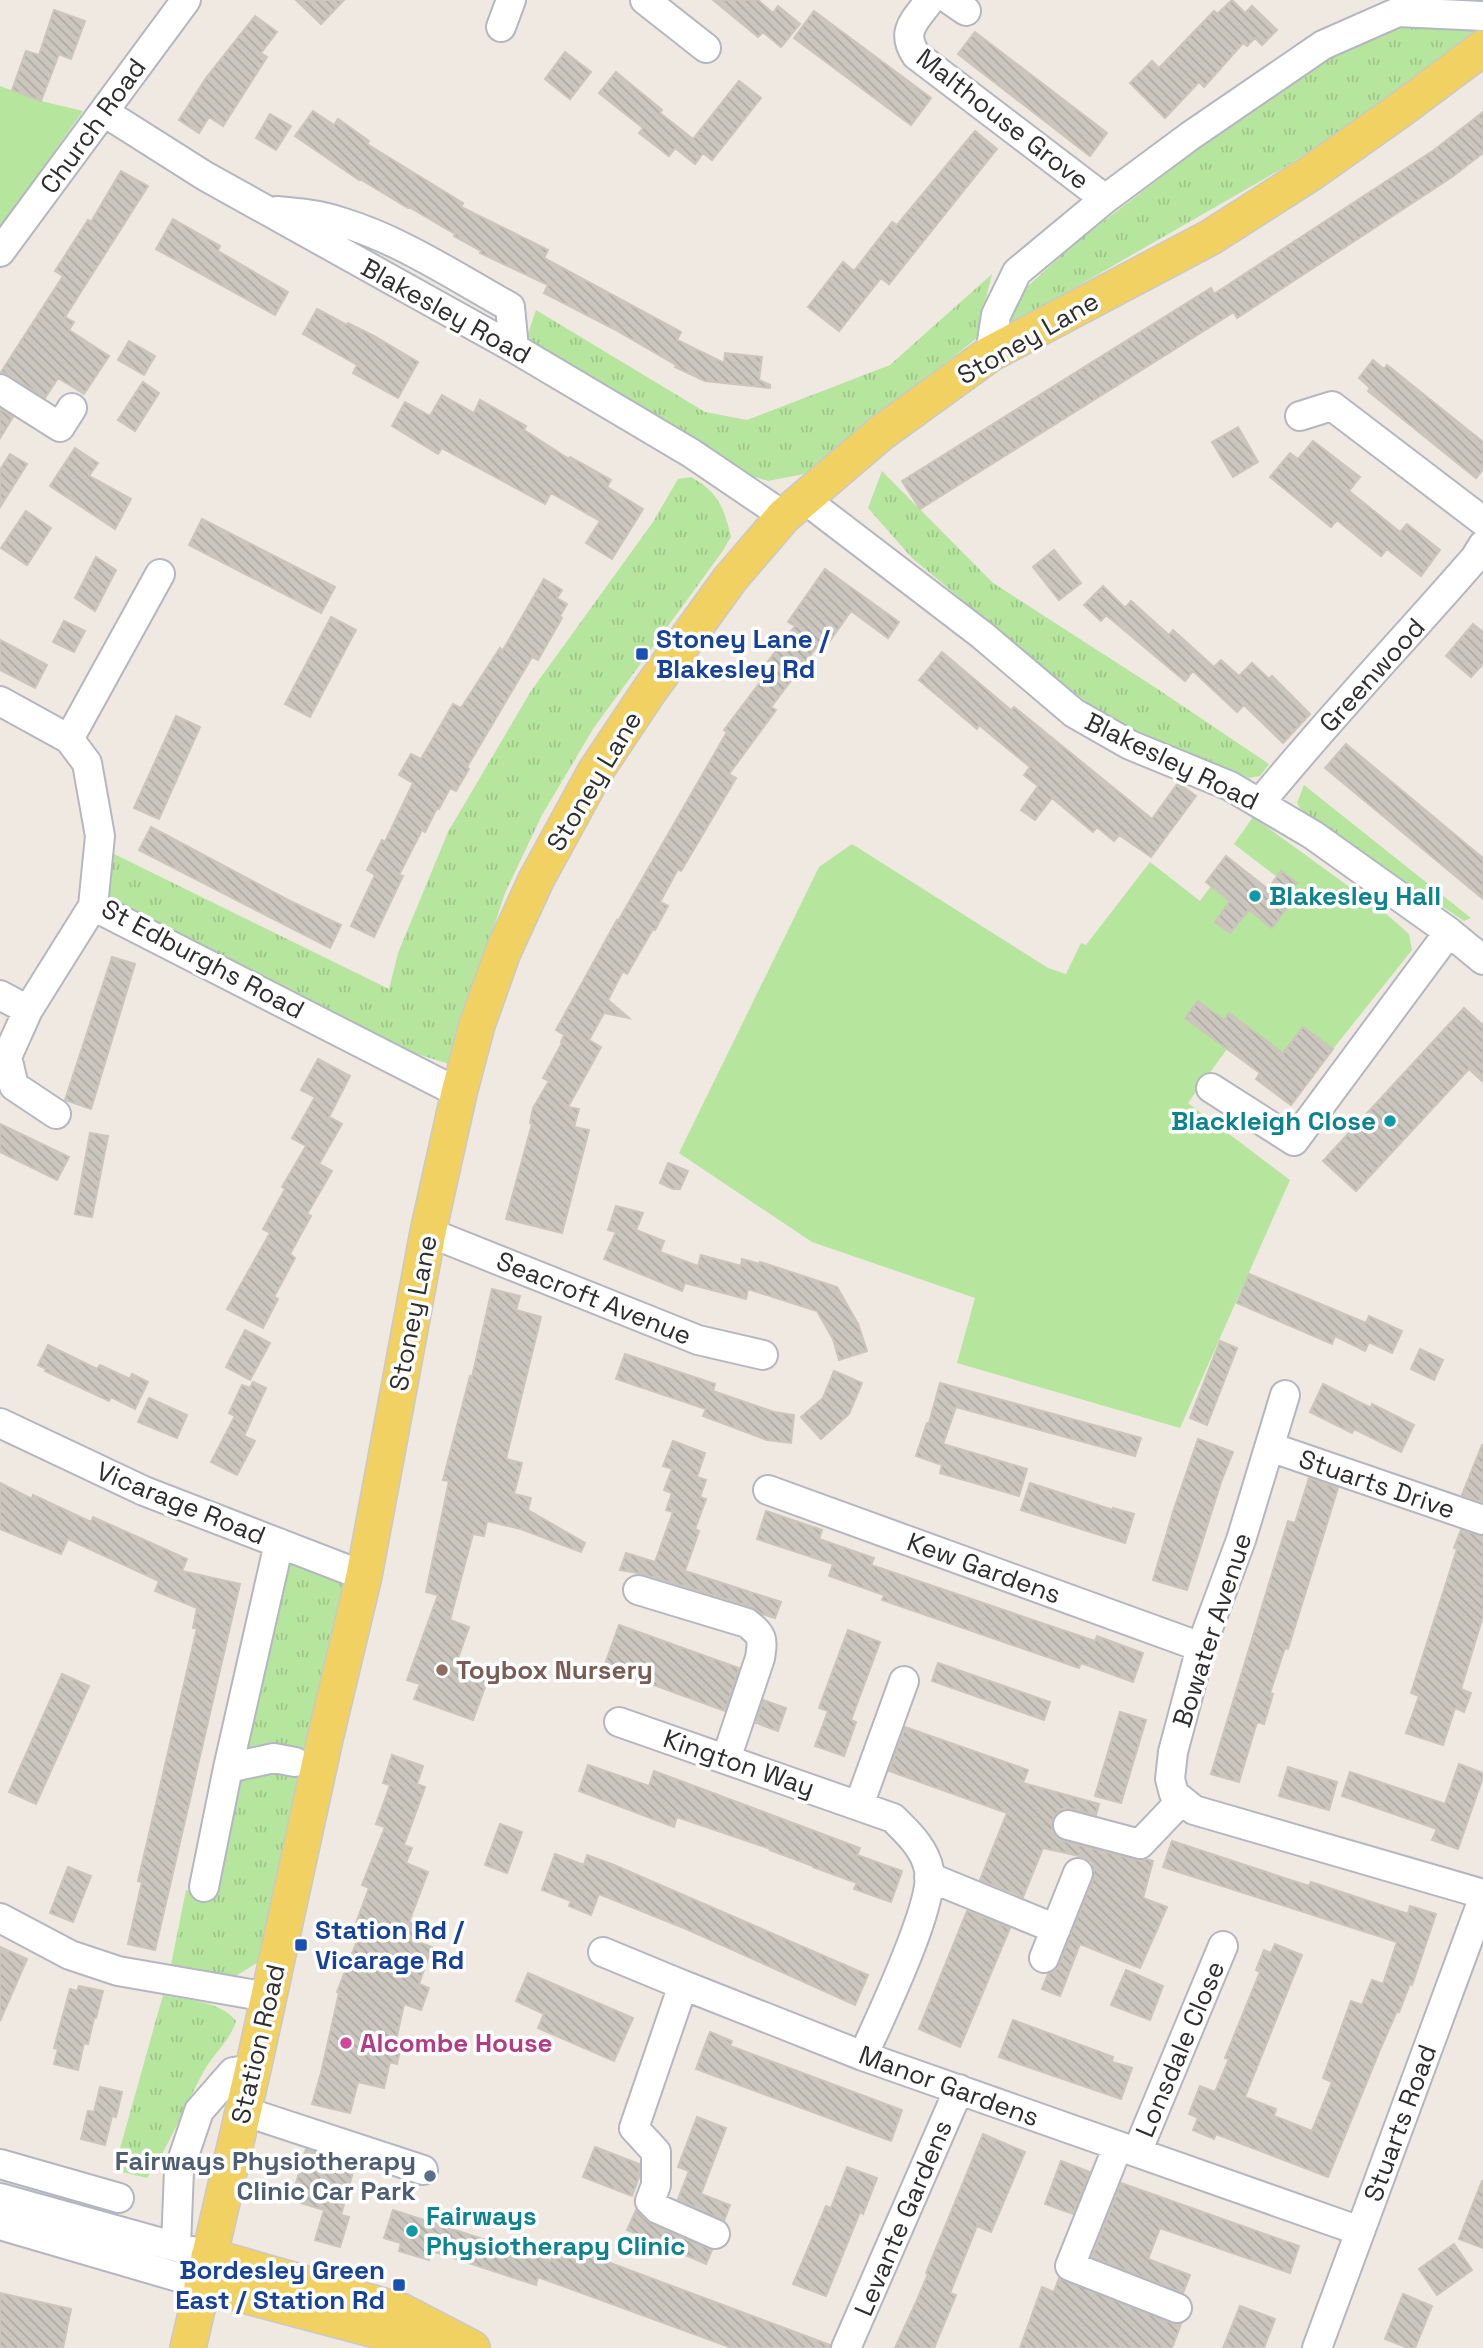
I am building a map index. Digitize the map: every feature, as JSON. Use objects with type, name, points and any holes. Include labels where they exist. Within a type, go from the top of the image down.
[{"type":"main road","name":"Stoney Lane","points":[[365,1576],[428,1232],[459,1093],[477,1026],[503,952],[536,880],[595,772],[649,691],[730,579],[793,507],[881,433],[990,354],[1211,237],[1311,173],[1483,48]]},
{"type":"main road","name":"Station Road","points":[[188,2348],[253,2070],[325,1739],[365,1576]]},
{"type":"main road","points":[[206,2270],[401,2311],[472,2348]]},
{"type":"main road","points":[[206,2270],[443,2348]]},
{"type":"street","name":"Church Road","points":[[0,252],[186,0]]},
{"type":"street","points":[[501,27],[511,0]]},
{"type":"street","points":[[645,0],[706,48]]},
{"type":"street","name":"Malthouse Grove","points":[[930,0],[907,36],[916,55],[1105,199]]},
{"type":"street","points":[[990,354],[996,315],[1017,272],[1105,199],[1190,136],[1323,45],[1408,6],[1483,16]]},
{"type":"street","name":"Blakesley Road","points":[[103,112],[264,210],[514,348],[691,453],[793,507],[982,635],[1074,713],[1130,745],[1230,786],[1260,803],[1344,855],[1483,960]]},
{"type":"street","points":[[0,389],[61,427],[72,408]]},
{"type":"street","points":[[1300,415],[1332,406],[1483,521]]},
{"type":"street","name":"Greenwood","points":[[1260,803],[1480,555]]},
{"type":"street","points":[[69,739],[160,574]]},
{"type":"street","name":"St Edburghs Road","points":[[0,701],[69,739],[88,763],[100,836],[93,906],[459,1093]]},
{"type":"street","points":[[56,1114],[14,1086],[7,1057],[28,1010],[93,906]]},
{"type":"street","points":[[1211,1088],[1294,1141],[1449,932]]},
{"type":"street","points":[[0,995],[28,1010]]},
{"type":"street","name":"Seacroft Avenue","points":[[428,1232],[698,1340],[763,1355]]},
{"type":"street","name":"Bowater Avenue","points":[[1181,1801],[1174,1794],[1170,1779],[1173,1752],[1201,1647],[1241,1540],[1284,1395]]},
{"type":"street","name":"Vicarage Road","points":[[0,1423],[144,1491],[365,1576]]},
{"type":"street","name":"Stuarts Drive","points":[[1270,1447],[1483,1520]]},
{"type":"street","name":"Kew Gardens","points":[[768,1490],[1201,1647]]},
{"type":"street","points":[[204,1887],[279,1543]]},
{"type":"street","points":[[638,1590],[747,1623],[757,1631],[762,1640],[760,1658],[726,1759]]},
{"type":"street","points":[[859,1805],[904,1681]]},
{"type":"street","points":[[228,1768],[285,1760],[240,1713]]},
{"type":"street","name":"Kington Way","points":[[619,1722],[892,1818],[916,1841],[930,1870],[926,1903],[863,2056]]},
{"type":"street","points":[[1068,1825],[1140,1844],[1181,1801],[1194,1810],[1483,1896]]},
{"type":"street","points":[[1044,1958],[1078,1873]]},
{"type":"street","points":[[929,1877],[1056,1929]]},
{"type":"street","name":"Stuarts Road","points":[[1317,2348],[1483,1896]]},
{"type":"street","points":[[0,1917],[70,1955],[118,1971],[268,1997]]},
{"type":"street","name":"Lonsdale Close","points":[[1177,2308],[1070,2266],[1223,1946]]},
{"type":"street","name":"Manor Gardens","points":[[603,1952],[863,2056],[1360,2231]]},
{"type":"street","points":[[683,1985],[634,2128],[656,2152],[656,2185],[650,2201],[658,2209],[715,2234]]},
{"type":"street","points":[[176,2246],[179,2170],[199,2111],[233,2072],[253,2070]]},
{"type":"street","name":"Levante Gardens","points":[[846,2348],[959,2089]]},
{"type":"street","points":[[243,2111],[423,2170]]},
{"type":"street","points":[[0,2164],[119,2198]]},
{"type":"street","points":[[0,2197],[176,2246],[206,2270]]},
{"type":"street","points":[[0,2225],[206,2270]]},
{"type":"green space","points":[[1405,25],[1483,25],[1483,31],[1425,76],[1285,167],[1001,330],[1009,303],[1078,241],[1212,138],[1338,53]]},
{"type":"green space","points":[[0,86],[41,101],[83,111],[0,228]]},
{"type":"green space","points":[[992,274],[976,339],[804,474],[768,481],[749,475],[532,344],[528,334],[536,310],[705,412],[747,420],[890,365]]},
{"type":"green space","points":[[882,471],[993,583],[1269,764],[1260,776],[1249,778],[1129,733],[1076,694],[912,558],[868,508]]},
{"type":"green space","points":[[691,477],[708,488],[719,501],[731,537],[593,729],[542,815],[505,893],[449,1064],[398,1048],[104,900],[108,851],[389,989],[398,953],[448,832],[531,691],[653,522],[678,479]]},
{"type":"green space","points":[[1304,785],[1471,918],[1464,921],[1303,813],[1297,803]]},
{"type":"green space","points":[[1253,817],[1384,912],[1409,934],[1412,950],[1333,1049],[1283,1053],[1224,1020],[1198,1001],[1186,1018],[1227,1049],[1188,1103],[1290,1180],[1180,1428],[957,1363],[975,1298],[812,1242],[679,1153],[819,867],[852,844],[1048,968],[1066,974],[1081,943],[1086,945],[1150,862],[1200,901],[1211,886],[1230,901],[1215,921],[1230,933],[1249,910],[1272,928],[1287,909],[1281,904],[1297,883],[1281,871],[1277,877],[1234,844]]},
{"type":"green space","points":[[284,1557],[345,1579],[260,1961],[234,1977],[171,1965],[186,1890],[215,1893]]},
{"type":"green space","points":[[163,1995],[212,2005],[230,2014],[236,2021],[230,2035],[204,2071],[147,2178],[114,2170]]},
{"type":"building","points":[[296,0],[344,0],[321,24]]},
{"type":"building","points":[[713,0],[758,0],[773,13],[778,6],[800,24],[781,47],[763,32],[758,37]]},
{"type":"building","points":[[1232,0],[1245,13],[1252,6],[1277,30],[1262,45],[1255,38],[1247,46],[1243,43],[1204,87],[1199,82],[1165,118],[1130,83],[1152,61],[1159,68],[1214,11],[1217,14]]},
{"type":"building","points":[[54,10],[85,21],[71,59],[59,54],[41,101],[12,90],[26,51],[39,55]]},
{"type":"building","points":[[814,11],[931,98],[911,125],[794,38]]},
{"type":"building","points":[[255,16],[277,32],[261,53],[267,57],[223,126],[209,117],[199,133],[179,120],[206,78]]},
{"type":"building","points":[[975,32],[1107,133],[1090,156],[958,54]]},
{"type":"building","points":[[565,52],[591,72],[570,99],[545,79]]},
{"type":"building","points":[[616,72],[693,139],[739,81],[761,98],[712,160],[703,153],[695,164],[675,148],[669,156],[639,133],[643,128],[599,93]]},
{"type":"building","points":[[313,111],[334,125],[338,119],[369,141],[367,144],[463,203],[461,207],[548,250],[544,258],[681,332],[677,340],[724,363],[725,353],[762,357],[759,380],[770,385],[770,388],[705,381],[675,367],[676,365],[614,329],[544,293],[548,285],[480,253],[481,251],[454,236],[455,234],[359,180],[295,136]]},
{"type":"building","points":[[1483,112],[1483,153],[1452,177],[1237,318],[1234,312],[920,509],[902,481],[1211,288],[1214,294],[1434,150]]},
{"type":"building","points":[[270,114],[291,126],[276,150],[256,138]]},
{"type":"building","points":[[975,131],[997,149],[889,284],[881,278],[839,331],[808,307],[843,262],[854,271],[892,222],[897,225]]},
{"type":"building","points":[[121,171],[148,186],[65,317],[74,322],[69,330],[109,356],[84,394],[58,378],[45,398],[1,372],[63,276],[55,271],[88,220],[91,222]]},
{"type":"building","points":[[173,219],[220,246],[218,251],[288,292],[275,315],[156,249]]},
{"type":"building","points":[[317,309],[374,336],[418,362],[398,398],[353,373],[357,365],[303,334]]},
{"type":"building","points":[[129,341],[155,356],[144,375],[118,360]]},
{"type":"building","points":[[1373,360],[1384,369],[1387,365],[1483,442],[1483,469],[1476,478],[1368,391],[1370,388],[1359,378]]},
{"type":"building","points":[[143,382],[159,393],[135,431],[118,420]]},
{"type":"building","points":[[442,395],[474,413],[480,400],[526,426],[524,430],[569,459],[570,457],[611,480],[607,487],[643,509],[612,559],[586,543],[600,521],[551,493],[545,504],[442,448],[438,454],[392,426],[405,402],[430,416]]},
{"type":"building","points":[[0,409],[13,417],[0,438]]},
{"type":"building","points":[[1238,427],[1258,462],[1233,477],[1212,442]]},
{"type":"building","points":[[1313,441],[1360,477],[1349,491],[1400,532],[1407,524],[1440,550],[1421,576],[1387,549],[1381,556],[1337,520],[1331,527],[1270,477],[1290,453],[1298,459]]},
{"type":"building","points":[[75,448],[98,463],[89,476],[131,499],[115,529],[50,486]]},
{"type":"building","points":[[10,454],[27,464],[0,507],[0,470]]},
{"type":"building","points":[[26,511],[51,528],[27,565],[1,548]]},
{"type":"building","points":[[202,519],[335,587],[321,613],[189,545]]},
{"type":"building","points":[[1054,550],[1081,583],[1059,600],[1033,567]]},
{"type":"building","points":[[96,557],[116,570],[95,611],[75,598]]},
{"type":"building","points":[[825,569],[899,622],[888,638],[851,611],[825,648],[819,644],[771,707],[776,710],[729,774],[736,778],[660,902],[668,906],[655,930],[653,929],[627,974],[623,971],[608,1000],[629,1018],[604,1013],[589,1040],[601,1047],[568,1107],[579,1109],[574,1127],[589,1130],[562,1233],[506,1219],[532,1124],[533,1108],[549,1081],[543,1078],[562,1043],[564,1035],[556,1030],[727,732],[724,730],[761,681],[756,677],[795,626],[788,622]]},
{"type":"building","points":[[544,579],[562,590],[557,598],[567,604],[560,616],[562,618],[538,660],[532,657],[467,767],[469,769],[456,791],[450,788],[425,832],[422,830],[399,875],[403,876],[374,937],[351,926],[375,875],[367,870],[382,840],[385,842],[413,783],[399,775],[411,754],[421,759],[453,704],[461,708],[500,648],[503,650]]},
{"type":"building","points":[[1103,586],[1125,608],[1131,601],[1169,635],[1173,630],[1214,667],[1221,660],[1239,676],[1252,663],[1269,679],[1272,676],[1310,714],[1283,743],[1244,705],[1237,712],[1193,671],[1185,681],[1106,615],[1101,621],[1084,605]]},
{"type":"building","points":[[331,617],[356,630],[310,717],[285,704]]},
{"type":"building","points":[[64,621],[85,631],[74,652],[53,642]]},
{"type":"building","points":[[1473,624],[1483,632],[1483,664],[1471,677],[1446,656]]},
{"type":"building","points":[[0,640],[47,665],[35,688],[0,670]]},
{"type":"building","points":[[942,652],[1011,710],[1014,707],[1152,819],[1178,783],[1196,796],[1151,857],[1119,835],[1114,841],[1097,827],[1093,832],[1052,798],[1035,820],[1021,810],[1038,786],[1024,775],[1030,767],[979,725],[977,729],[919,680]]},
{"type":"building","points":[[176,716],[200,727],[159,819],[134,808]]},
{"type":"building","points":[[1346,744],[1483,858],[1483,899],[1325,768]]},
{"type":"building","points":[[151,827],[341,925],[330,948],[139,850]]},
{"type":"building","name":"Blakesley Hall","points":[[1226,856],[1268,889],[1281,871],[1297,883],[1281,904],[1287,908],[1272,928],[1249,910],[1230,933],[1215,922],[1230,901],[1206,882]]},
{"type":"building","points":[[112,957],[135,964],[91,1109],[65,1100]]},
{"type":"building","points":[[1198,1001],[1224,1020],[1229,1013],[1283,1053],[1303,1027],[1333,1049],[1291,1105],[1256,1079],[1260,1073],[1185,1018]]},
{"type":"building","name":"Blackleigh Close","points":[[1464,1008],[1483,1025],[1483,1082],[1469,1069],[1356,1191],[1323,1161]]},
{"type":"building","points":[[318,1059],[350,1076],[329,1117],[342,1124],[319,1164],[332,1171],[307,1214],[311,1216],[290,1254],[295,1258],[274,1297],[278,1299],[263,1328],[227,1309],[270,1233],[263,1229],[285,1189],[282,1187],[306,1146],[292,1138],[315,1097],[301,1090]]},
{"type":"building","points":[[0,1124],[69,1157],[57,1180],[0,1152]]},
{"type":"building","points":[[90,1133],[108,1136],[92,1217],[75,1214]]},
{"type":"building","points":[[668,1163],[688,1171],[680,1189],[660,1183]]},
{"type":"building","points":[[616,1206],[643,1213],[636,1230],[664,1241],[660,1252],[698,1266],[701,1255],[741,1266],[742,1259],[760,1262],[837,1287],[858,1324],[867,1351],[839,1360],[833,1339],[817,1311],[748,1289],[746,1299],[685,1283],[682,1291],[604,1259],[616,1232],[608,1230]]},
{"type":"building","points":[[1249,1274],[1366,1323],[1369,1316],[1402,1331],[1392,1353],[1369,1342],[1365,1351],[1335,1336],[1332,1344],[1237,1303]]},
{"type":"building","points":[[492,1289],[520,1296],[516,1310],[541,1317],[506,1459],[522,1463],[514,1494],[531,1498],[528,1510],[585,1543],[581,1552],[521,1529],[487,1521],[484,1536],[473,1534],[450,1620],[469,1627],[456,1664],[489,1676],[473,1720],[414,1699],[420,1684],[407,1680],[438,1595],[426,1592],[449,1481],[443,1480],[470,1376],[472,1377]]},
{"type":"building","points":[[245,1330],[270,1343],[250,1380],[226,1367]]},
{"type":"building","points":[[1220,1341],[1237,1348],[1207,1425],[1190,1418]]},
{"type":"building","points":[[48,1345],[97,1369],[100,1365],[130,1379],[132,1374],[148,1382],[135,1409],[111,1397],[109,1401],[45,1371],[46,1369],[38,1365]]},
{"type":"building","points":[[1420,1349],[1443,1360],[1434,1380],[1411,1369]]},
{"type":"building","points":[[625,1354],[715,1384],[713,1391],[774,1412],[794,1415],[791,1443],[767,1440],[703,1416],[706,1409],[616,1379]]},
{"type":"building","points":[[834,1371],[862,1383],[849,1414],[821,1439],[801,1417],[823,1398]]},
{"type":"building","points":[[253,1382],[266,1388],[244,1436],[255,1441],[237,1475],[211,1462],[235,1416],[229,1413],[242,1385],[250,1388]]},
{"type":"building","points":[[940,1383],[1141,1438],[1135,1456],[956,1407],[943,1444],[1027,1469],[1019,1496],[940,1473],[942,1465],[916,1456]]},
{"type":"building","points":[[1323,1384],[1371,1408],[1372,1404],[1414,1425],[1401,1452],[1354,1429],[1352,1433],[1310,1412]]},
{"type":"building","points":[[149,1398],[187,1415],[177,1438],[138,1422]]},
{"type":"building","points":[[1198,1439],[1233,1452],[1187,1590],[1153,1580]]},
{"type":"building","points":[[673,1441],[705,1453],[697,1477],[706,1480],[700,1497],[706,1499],[695,1529],[699,1531],[685,1571],[781,1602],[775,1618],[752,1607],[643,1574],[620,1570],[626,1553],[655,1562],[673,1512],[666,1510],[672,1493],[664,1490],[672,1469],[663,1466]]},
{"type":"building","points":[[1483,1445],[1483,1502],[1462,1495]]},
{"type":"building","points":[[1309,1478],[1338,1488],[1288,1649],[1285,1648],[1270,1693],[1273,1694],[1264,1724],[1257,1722],[1239,1782],[1211,1774],[1288,1521],[1295,1523]]},
{"type":"building","points":[[0,1483],[32,1499],[33,1495],[91,1522],[93,1517],[187,1559],[182,1571],[240,1584],[155,1950],[128,1944],[142,1882],[138,1881],[197,1628],[193,1628],[197,1608],[155,1591],[159,1581],[68,1539],[61,1554],[0,1529]]},
{"type":"building","points":[[1030,1483],[1113,1510],[1134,1514],[1125,1543],[1021,1510]]},
{"type":"building","points":[[766,1511],[822,1530],[819,1539],[874,1558],[871,1565],[1095,1641],[1097,1636],[1143,1653],[1133,1682],[1081,1663],[1079,1668],[882,1600],[884,1595],[829,1576],[833,1564],[757,1539]]},
{"type":"building","points":[[1461,1530],[1483,1536],[1483,1616],[1461,1689],[1471,1693],[1464,1712],[1455,1708],[1443,1745],[1406,1733],[1419,1696],[1411,1693]]},
{"type":"building","points":[[619,1625],[739,1668],[725,1711],[604,1667]]},
{"type":"building","points":[[848,1630],[880,1642],[851,1720],[856,1722],[844,1756],[815,1746],[828,1711],[819,1708]]},
{"type":"building","points":[[938,1663],[1050,1702],[1044,1720],[932,1681]]},
{"type":"building","points":[[62,1674],[89,1686],[36,1804],[9,1792]]},
{"type":"building","points":[[763,1700],[786,1708],[778,1731],[756,1723]]},
{"type":"building","points":[[1120,1712],[1146,1720],[1121,1803],[1095,1796]]},
{"type":"building","points":[[905,1727],[1028,1770],[1023,1783],[1099,1804],[1096,1815],[1063,1809],[1052,1820],[1052,1829],[1056,1836],[1064,1841],[1136,1860],[1153,1861],[1143,1898],[1167,1907],[1140,1968],[1080,1944],[1060,1996],[1042,1989],[1048,1974],[1055,1971],[1059,1964],[1093,1879],[1092,1862],[1084,1857],[1043,1848],[1023,1897],[980,1880],[1007,1813],[889,1771]]},
{"type":"building","points":[[392,1755],[423,1766],[417,1784],[425,1787],[404,1845],[412,1848],[406,1863],[428,1872],[409,1922],[418,1925],[413,1940],[432,1947],[419,1984],[429,1988],[421,2010],[404,2004],[395,2045],[401,2046],[397,2064],[390,2062],[384,2088],[358,2082],[350,2113],[312,2104],[339,1993],[337,1992],[357,1941],[350,1939],[369,1888],[362,1885],[385,1827],[376,1824],[390,1785],[383,1783]]},
{"type":"building","points":[[1459,1764],[1483,1773],[1483,1777],[1458,1849],[1432,1840],[1437,1829],[1342,1796],[1350,1772],[1445,1804]]},
{"type":"building","points":[[588,1765],[649,1786],[654,1771],[860,1848],[857,1855],[902,1871],[891,1902],[854,1889],[857,1883],[771,1849],[677,1817],[674,1827],[579,1791]]},
{"type":"building","points":[[1288,1767],[1337,1782],[1329,1810],[1279,1796]]},
{"type":"building","points":[[500,1824],[522,1832],[507,1873],[485,1865]]},
{"type":"building","points":[[1172,1841],[1309,1886],[1311,1882],[1408,1914],[1410,1906],[1436,1914],[1412,1985],[1410,1984],[1379,2052],[1328,2177],[1216,2134],[1214,2139],[1193,2130],[1198,2118],[1189,2114],[1200,2086],[1215,2092],[1229,2059],[1225,2058],[1260,1972],[1256,1970],[1264,1950],[1271,1953],[1275,1944],[1302,1955],[1245,2097],[1276,2109],[1274,2116],[1312,2131],[1332,2082],[1323,2078],[1351,2001],[1362,2005],[1372,1980],[1383,1984],[1397,1942],[1163,1867]]},
{"type":"building","points":[[555,1854],[584,1865],[587,1855],[614,1865],[868,1975],[855,2005],[684,1928],[599,1894],[591,1915],[569,1906],[571,1901],[542,1890]]},
{"type":"building","points":[[68,1867],[91,1876],[73,1922],[50,1913]]},
{"type":"building","points":[[967,1911],[1010,1928],[960,2047],[919,2029]]},
{"type":"building","points":[[0,1947],[27,1959],[0,2021]]},
{"type":"building","points":[[1126,1970],[1163,1986],[1150,2020],[1111,2005]]},
{"type":"building","points":[[528,1973],[633,2018],[614,2061],[538,2028],[544,2014],[516,2001]]},
{"type":"building","points":[[79,1986],[103,1991],[88,2044],[84,2043],[78,2070],[54,2064],[58,2049],[54,2048],[70,1989],[77,1991]]},
{"type":"building","points":[[1013,2020],[1113,2057],[1112,2062],[1132,2068],[1121,2099],[999,2057]]},
{"type":"building","points":[[710,2032],[732,2041],[730,2046],[902,2110],[891,2141],[696,2069]]},
{"type":"building","points":[[100,2087],[122,2092],[116,2117],[112,2116],[105,2145],[81,2139],[88,2111],[94,2112]]},
{"type":"building","points":[[697,2117],[726,2128],[701,2194],[730,2205],[724,2221],[678,2199],[689,2171],[678,2167]]},
{"type":"building","points":[[983,2134],[1025,2152],[991,2232],[977,2226],[950,2293],[956,2295],[934,2348],[895,2348],[928,2274],[926,2273]]},
{"type":"building","points":[[595,2147],[639,2164],[639,2177],[632,2196],[583,2177]]},
{"type":"building","points":[[306,2149],[355,2165],[341,2215],[349,2217],[340,2247],[315,2240],[324,2210],[291,2200]]},
{"type":"building","points":[[1061,2161],[1090,2172],[1073,2214],[1045,2204]]},
{"type":"building","points":[[847,2167],[877,2178],[863,2214],[860,2212],[826,2296],[793,2284],[826,2206],[831,2208]]},
{"type":"building","points":[[1483,2181],[1483,2248],[1459,2239]]},
{"type":"building","points":[[1121,2183],[1299,2246],[1290,2273],[1160,2228],[1148,2259],[1190,2275],[1183,2293],[1092,2257]]},
{"type":"building","points":[[393,2210],[551,2261],[557,2243],[830,2345],[830,2348],[732,2348],[538,2277],[536,2285],[432,2251],[429,2260],[399,2251],[401,2243],[384,2238]]},
{"type":"building","points":[[636,2210],[651,2224],[712,2250],[706,2264],[627,2230]]},
{"type":"building","points":[[1454,2244],[1472,2270],[1437,2295],[1419,2269]]},
{"type":"building","points":[[1059,2278],[1171,2323],[1181,2324],[1172,2348],[1020,2348],[1042,2287],[1054,2292]]},
{"type":"building","points":[[0,2293],[71,2309],[63,2348],[0,2348]]},
{"type":"building","points":[[1403,2294],[1432,2306],[1415,2348],[1385,2339]]},
{"type":"building","points":[[1240,2306],[1275,2319],[1264,2348],[1223,2348]]},
{"type":"place","name":"Stoney Lane / Blakesley Rd","points":[[642,654]]},
{"type":"place","name":"Blakesley Hall","points":[[1255,896]]},
{"type":"place","name":"Blackleigh Close","points":[[1390,1121]]},
{"type":"place","name":"Toybox Nursery","points":[[442,1670]]},
{"type":"place","name":"Station Rd / Vicarage Rd","points":[[301,1945]]},
{"type":"place","name":"Alcombe House","points":[[346,2043]]},
{"type":"place","name":"Fairways Physiotherapy Clinic Car Park","points":[[430,2176]]},
{"type":"place","name":"Fairways Physiotherapy Clinic","points":[[412,2231]]},
{"type":"place","name":"Bordesley Green East / Station Rd","points":[[399,2285]]}]
